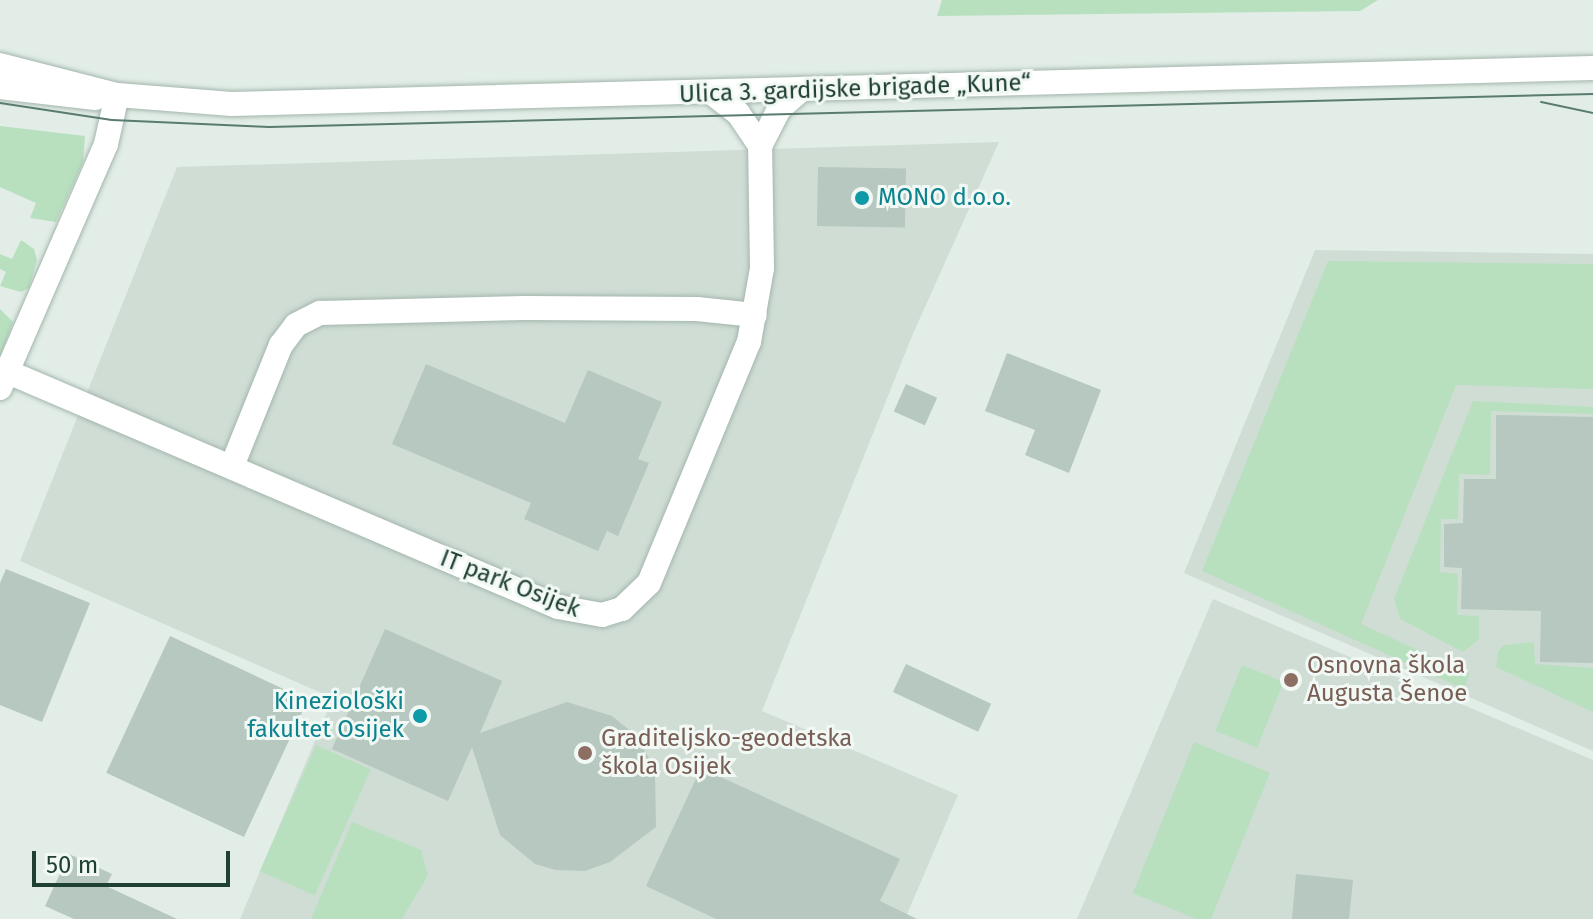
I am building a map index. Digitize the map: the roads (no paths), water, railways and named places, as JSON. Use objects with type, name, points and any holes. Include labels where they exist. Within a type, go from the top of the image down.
[{"type":"street","name":"Ulica 3. gardijske brigade „Kune“","points":[[0,65],[117,95]]},
{"type":"street","name":"Ulica 3. gardijske brigade „Kune“","points":[[0,87],[54,97],[117,95],[232,104],[1593,68]]},
{"type":"street","name":"IT park Osijek","points":[[4,380],[232,466],[558,607],[602,615],[637,599],[649,583],[740,369],[755,315],[762,268],[760,146],[779,109],[800,91]]},
{"type":"street","points":[[712,93],[738,113],[760,146]]},
{"type":"street","points":[[4,380],[106,144],[117,95]]},
{"type":"street","points":[[232,466],[281,345],[296,325],[320,313],[540,308],[697,309],[755,315]]},
{"type":"tram line","points":[[0,103],[112,120],[269,127],[1593,94]]},
{"type":"tram line","points":[[1541,102],[1593,113]]},
{"type":"place","name":"MONO d.o.o.","points":[[862,198]]},
{"type":"place","name":"Osnovna škola Augusta Šenoe","points":[[1291,680]]},
{"type":"place","name":"Kineziološki fakultet Osijek","points":[[420,716]]},
{"type":"place","name":"Graditeljsko-geodetska škola Osijek","points":[[585,753]]}]
